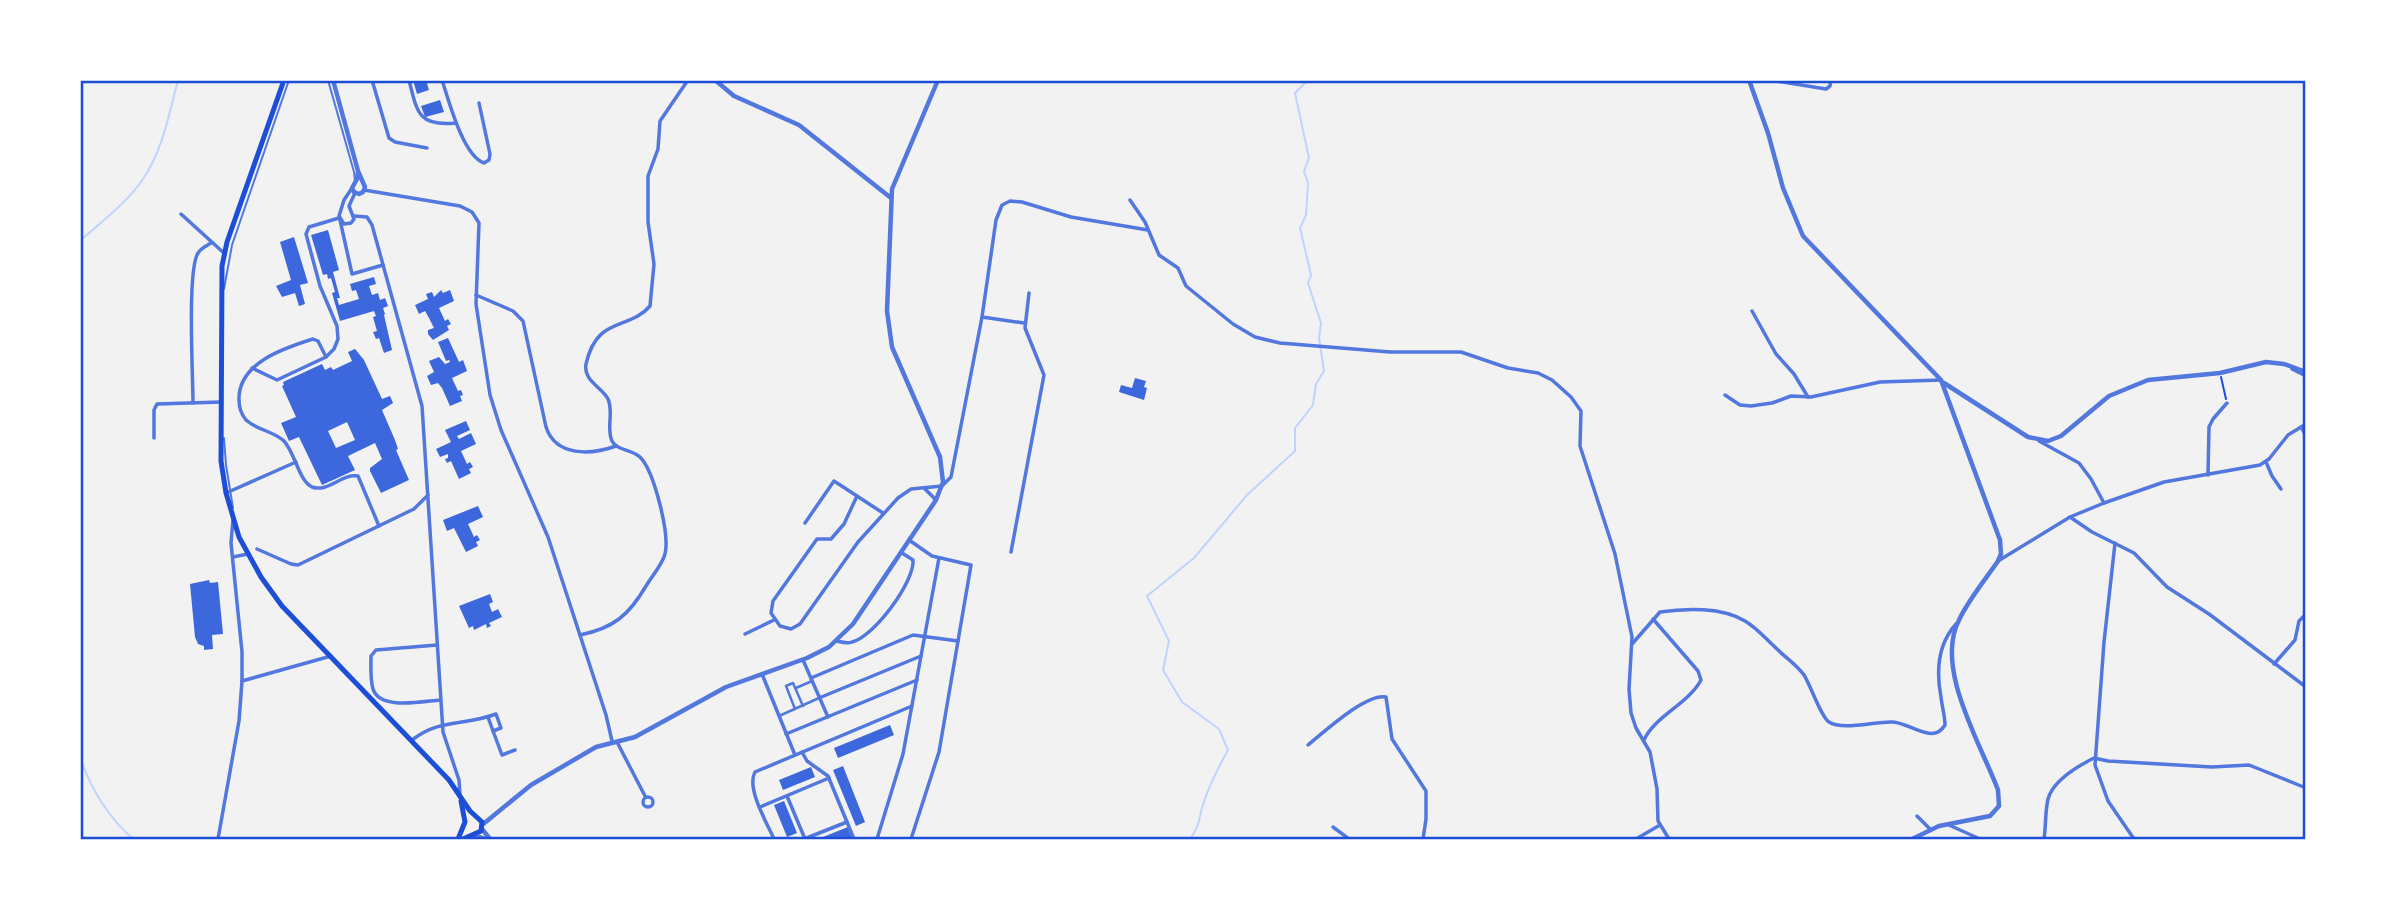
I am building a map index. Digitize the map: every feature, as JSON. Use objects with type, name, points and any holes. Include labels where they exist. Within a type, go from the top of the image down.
[{"type":"main road","points":[[286,80],[225,254],[221,277],[221,461],[233,520],[246,552],[275,597],[451,782],[482,827],[479,833],[461,839]]},
{"type":"main road","points":[[460,795],[466,831],[472,834]]},
{"type":"main road","points":[[461,839],[465,823],[469,818],[476,817]]},
{"type":"street","points":[[372,80],[389,138],[395,142],[427,148]]},
{"type":"street","points":[[409,80],[418,110],[425,120],[438,124],[456,123]]},
{"type":"street","points":[[442,80],[456,123],[475,157],[483,162],[488,161],[490,153],[479,103]]},
{"type":"street","points":[[616,446],[611,438],[608,400],[590,380],[586,364],[596,342],[605,331],[642,313],[650,306],[654,264],[648,222],[648,178],[658,149],[660,121],[688,80]]},
{"type":"street","points":[[715,80],[734,96],[799,125],[891,199]]},
{"type":"street","points":[[487,839],[482,827],[493,816],[534,783],[583,754],[614,741],[635,737],[722,689],[803,660],[836,641],[856,620],[936,500],[942,486],[942,468],[934,440],[889,337],[887,312],[891,199],[894,185],[938,80]]},
{"type":"street","points":[[1749,80],[1768,133],[1786,197],[1802,236],[1941,380],[2025,435],[2079,463],[2104,503]]},
{"type":"street","points":[[1770,80],[1826,89],[1831,80]]},
{"type":"street","points":[[332,81],[358,171],[349,209],[354,216]]},
{"type":"street","points":[[356,186],[361,194],[365,190]]},
{"type":"street","points":[[356,186],[365,190],[460,206],[472,212],[479,223],[476,295],[485,371],[495,414],[548,537],[614,741],[645,796]]},
{"type":"street","points":[[356,186],[344,200],[339,219],[352,274],[383,265]]},
{"type":"street","points":[[1130,201],[1149,230],[1159,255],[1178,268],[1186,286],[1233,324],[1266,341],[1390,352],[1461,352],[1508,368],[1538,373],[1564,390],[1581,411],[1580,446],[1615,554],[1632,644],[1629,703],[1633,722],[1644,740],[1652,764],[1660,825],[1669,839]]},
{"type":"street","points":[[857,496],[839,532],[831,539],[817,539],[776,596],[771,610],[774,620],[787,629],[800,624],[846,557],[883,513],[908,491],[942,486],[950,480],[982,317],[995,225],[1004,203],[1022,202],[1064,216],[1149,230]]},
{"type":"street","points":[[341,212],[349,209]]},
{"type":"street","points":[[181,214],[225,254]]},
{"type":"street","points":[[252,368],[277,380],[327,357],[336,345],[338,330],[320,286],[306,234],[312,226],[339,219],[349,224],[354,216]]},
{"type":"street","points":[[354,216],[365,216],[369,219],[421,400],[442,724],[444,741],[459,783],[460,795]]},
{"type":"street","points":[[193,403],[192,296],[195,262],[199,251],[211,243]]},
{"type":"street","points":[[1011,552],[1044,375],[1024,323],[1029,293]]},
{"type":"street","points":[[476,295],[513,312],[523,321],[547,427],[554,442],[563,448],[582,451],[598,451],[616,446],[634,452],[645,464],[661,510],[665,551],[645,588],[625,614],[610,626],[580,635]]},
{"type":"street","points":[[1752,312],[1778,357],[1794,374],[1808,397]]},
{"type":"street","points":[[982,317],[1024,323]]},
{"type":"street","points":[[327,357],[318,341],[313,339],[259,362],[252,368],[240,390],[241,412],[251,423],[282,439],[304,481],[312,487],[323,488],[350,476],[358,477],[379,526]]},
{"type":"street","points":[[2039,441],[2048,442],[2058,438],[2103,400],[2135,384],[2220,373],[2255,363],[2280,363],[2305,374]]},
{"type":"street","points":[[1725,395],[1734,402],[1747,406],[1880,382],[1941,380]]},
{"type":"street","points":[[1632,644],[1658,613],[1665,611],[1716,611],[1738,617],[1751,625],[1801,671],[1815,695],[1823,717],[1833,725],[1843,727],[1898,723],[1931,735],[1940,732],[1945,725],[1939,686],[1939,667],[1944,642],[1998,561],[2001,547],[1941,380]]},
{"type":"street","points":[[154,438],[156,405],[221,402]]},
{"type":"street","points":[[2208,475],[2209,427],[2227,403]]},
{"type":"street","points":[[1998,561],[2070,517],[2104,503],[2160,484],[2254,467],[2266,461],[2288,435],[2303,426],[2305,436]]},
{"type":"street","points":[[2266,461],[2281,489]]},
{"type":"street","points":[[228,492],[296,462]]},
{"type":"street","points":[[943,476],[954,470]]},
{"type":"street","points":[[805,523],[834,481],[883,513]]},
{"type":"street","points":[[925,489],[936,500]]},
{"type":"street","points":[[257,549],[298,565],[416,508],[428,495]]},
{"type":"street","points":[[2070,517],[2139,557],[2167,587],[2208,614],[2305,687]]},
{"type":"street","points":[[220,838],[239,721],[242,681],[242,652],[232,554],[233,520]]},
{"type":"street","points":[[909,540],[930,555],[971,565],[939,752],[911,839]]},
{"type":"street","points":[[2115,543],[2104,642],[2097,774],[2108,801],[2134,839]]},
{"type":"street","points":[[232,554],[246,552]]},
{"type":"street","points":[[836,641],[853,642],[868,634],[880,622],[913,571],[913,559],[901,552]]},
{"type":"street","points":[[877,839],[900,769],[939,558]]},
{"type":"street","points":[[2274,664],[2295,640],[2299,621],[2305,614]]},
{"type":"street","points":[[1644,740],[1650,730],[1701,680],[1696,668],[1653,619]]},
{"type":"street","points":[[745,634],[774,620]]},
{"type":"street","points":[[1912,839],[1930,829],[1990,816],[1998,808],[2000,800],[1955,684],[1951,651],[1958,623]]},
{"type":"street","points":[[796,688],[912,635],[958,641]]},
{"type":"street","points":[[437,645],[376,650],[370,656],[373,689],[378,695],[395,704],[441,700]]},
{"type":"street","points":[[242,681],[331,656]]},
{"type":"street","points":[[779,716],[921,656]]},
{"type":"street","points":[[803,660],[828,717]]},
{"type":"street","points":[[762,674],[795,755]]},
{"type":"street","points":[[786,734],[917,680]]},
{"type":"street","points":[[795,709],[786,686],[793,682],[803,706]]},
{"type":"street","points":[[1308,745],[1352,710],[1380,696],[1385,697],[1394,744],[1426,791],[1423,839]]},
{"type":"street","points":[[774,839],[752,788],[753,775],[760,769],[912,706]]},
{"type":"street","points":[[411,740],[429,728],[442,724],[496,714],[501,727],[493,731]]},
{"type":"street","points":[[488,717],[502,755],[515,750]]},
{"type":"street","points":[[802,752],[807,761],[829,778],[854,839]]},
{"type":"street","points":[[2096,757],[2108,761],[2210,767],[2249,765],[2305,788]]},
{"type":"street","points":[[2044,839],[2048,802],[2053,790],[2067,775],[2096,757]]},
{"type":"street","points":[[760,807],[829,778]]},
{"type":"street","points":[[788,796],[804,839],[847,822]]},
{"type":"street","points":[[476,817],[493,816]]},
{"type":"street","points":[[1917,816],[1930,829]]},
{"type":"street","points":[[1948,824],[1980,839]]},
{"type":"street","points":[[1636,839],[1660,825]]},
{"type":"street","points":[[1334,827],[1349,839]]},
{"type":"street","points":[[472,834],[487,839]]},
{"type":"lane","points":[[228,492],[224,438],[226,274],[234,240],[286,80]]},
{"type":"lane","points":[[332,81],[356,186]]},
{"type":"path","points":[[2220,373],[2227,403]]},
{"type":"building","points":[[413,80],[426,80],[429,90],[417,94]]},
{"type":"building","points":[[440,100],[444,112],[425,117],[421,106]]},
{"type":"building","points":[[328,230],[339,270],[333,272],[340,298],[337,298],[339,305],[359,299],[350,284],[374,277],[376,284],[369,286],[372,295],[378,293],[380,300],[385,298],[388,306],[383,308],[392,350],[384,353],[379,338],[376,339],[373,332],[377,331],[374,311],[340,321],[331,278],[328,279],[327,274],[323,275],[311,235]]},
{"type":"building","points":[[294,237],[308,283],[300,285],[305,304],[299,306],[295,293],[282,297],[276,286],[291,280],[280,242]]},
{"type":"building","points":[[441,290],[443,293],[450,290],[454,301],[439,308],[445,321],[448,319],[451,324],[447,326],[449,330],[433,340],[428,334],[428,330],[434,328],[429,318],[425,311],[419,314],[415,305],[428,299],[426,294],[432,292],[434,297]]},
{"type":"building","points":[[448,338],[459,362],[463,360],[467,371],[452,378],[463,395],[460,396],[462,401],[450,406],[442,388],[438,383],[431,385],[427,376],[434,372],[429,361],[439,357],[445,364],[450,362],[446,361],[438,342]]},
{"type":"building","points":[[355,349],[364,360],[382,399],[390,396],[393,403],[382,410],[409,480],[381,493],[370,471],[370,468],[382,459],[375,443],[348,456],[355,470],[322,485],[299,437],[289,441],[281,423],[296,417],[282,386],[283,382],[322,364],[325,370],[331,367],[333,370],[352,361],[348,352]],"holes":[[[347,422],[355,440],[336,448],[328,431]]]},
{"type":"building","points":[[1135,378],[1146,381],[1144,400],[1119,392],[1121,385],[1132,388]]},
{"type":"building","points":[[466,421],[470,430],[457,436],[459,439],[471,433],[476,444],[461,451],[467,464],[470,462],[473,467],[469,469],[471,473],[459,479],[451,461],[447,463],[445,459],[448,454],[440,457],[436,449],[451,442],[445,430]]},
{"type":"building","points":[[478,506],[483,517],[468,524],[474,537],[477,535],[480,540],[476,542],[478,546],[466,552],[454,528],[447,531],[443,520]]},
{"type":"building","points":[[209,580],[210,583],[218,582],[223,634],[212,635],[213,649],[204,650],[204,646],[198,644],[195,637],[190,584]]},
{"type":"building","points":[[490,594],[492,612],[498,609],[502,617],[489,623],[491,626],[487,628],[486,624],[474,630],[473,626],[469,628],[459,606]]},
{"type":"building","points":[[890,725],[894,735],[838,758],[834,748]]},
{"type":"building","points":[[843,766],[865,822],[856,826],[833,770]]},
{"type":"building","points":[[811,767],[815,777],[783,790],[779,780]]},
{"type":"building","points":[[784,801],[797,833],[787,837],[774,805]]},
{"type":"building","points":[[848,827],[852,837],[818,839]]},
{"type":"waterway","points":[[80,241],[130,196],[150,168],[165,131],[178,80]]},
{"type":"waterway","points":[[1190,839],[1197,827],[1210,785],[1228,750],[1219,729],[1182,702],[1163,670],[1169,641],[1147,596],[1194,558],[1247,495],[1295,451],[1295,428],[1313,405],[1316,384],[1324,371],[1319,338],[1321,323],[1308,283],[1311,275],[1300,228],[1306,215],[1308,183],[1304,171],[1309,158],[1295,93],[1308,80]]},
{"type":"waterway","points":[[80,757],[101,802],[133,839]]}]
